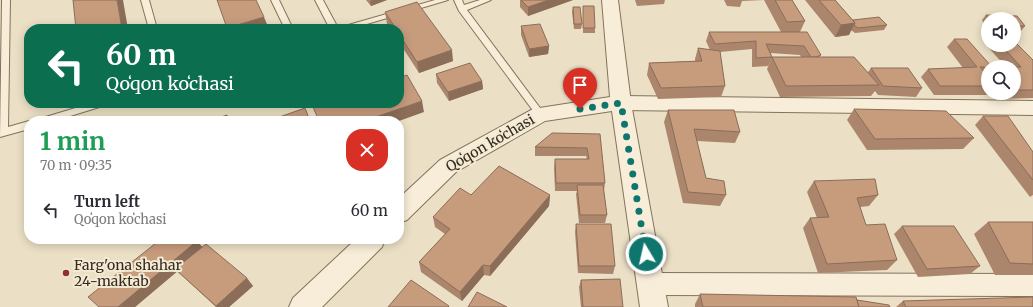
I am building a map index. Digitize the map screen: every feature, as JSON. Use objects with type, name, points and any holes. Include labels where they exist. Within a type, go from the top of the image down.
[{"type":"street","points":[[610,0],[621,103],[652,296],[1033,285]]},
{"type":"street","points":[[621,103],[1033,108]]},
{"type":"street","name":"Qoʻqon koʻchasi","points":[[404,208],[448,166],[540,114],[621,103]]},
{"type":"street","points":[[303,307],[367,244]]},
{"type":"lane","points":[[6,0],[1,133],[24,126]]},
{"type":"lane","points":[[145,0],[152,24]]},
{"type":"lane","points":[[275,0],[287,24]]},
{"type":"lane","points":[[319,0],[331,24]]},
{"type":"lane","points":[[359,24],[444,0]]},
{"type":"lane","points":[[458,0],[462,9],[540,114]]},
{"type":"lane","points":[[462,9],[487,0]]},
{"type":"lane","points":[[59,116],[86,108]]},
{"type":"building","points":[[73,0],[117,0],[121,24],[75,24]]},
{"type":"building","points":[[217,0],[256,0],[264,17],[240,24],[226,24]]},
{"type":"building","points":[[521,0],[549,0],[528,7]]},
{"type":"building","points":[[775,0],[792,0],[805,21],[787,22]]},
{"type":"building","points":[[819,0],[835,0],[855,23],[841,25]]},
{"type":"building","points":[[417,2],[452,50],[417,62],[404,42],[404,24],[393,24],[385,12]]},
{"type":"building","points":[[583,6],[594,6],[595,28],[583,28]]},
{"type":"building","points":[[573,7],[580,7],[582,24],[574,24]]},
{"type":"building","points":[[879,17],[887,25],[858,28],[854,25],[855,23],[853,20]]},
{"type":"building","points":[[540,24],[549,46],[529,49],[521,26]]},
{"type":"building","points":[[709,32],[807,32],[821,55],[811,57],[804,46],[766,44],[772,57],[756,58],[756,41],[715,44]]},
{"type":"building","points":[[954,39],[967,39],[986,60],[981,60],[981,86],[940,86],[928,69],[977,67]]},
{"type":"building","points":[[698,48],[720,51],[725,86],[661,88],[649,63],[702,61]]},
{"type":"building","points":[[1021,48],[1033,60],[1033,90],[1021,90],[1021,60],[1015,60],[1007,52],[1021,52]]},
{"type":"building","points":[[772,57],[854,57],[879,85],[786,86]]},
{"type":"building","points":[[470,63],[482,81],[448,92],[436,74]]},
{"type":"building","points":[[871,68],[908,68],[922,88],[883,86]]},
{"type":"building","points":[[407,75],[422,101],[404,107],[404,76]]},
{"type":"building","points":[[305,108],[308,116],[282,116]]},
{"type":"building","points":[[313,108],[402,108],[378,116],[317,116]]},
{"type":"building","points":[[854,109],[946,111],[974,138],[875,139]]},
{"type":"building","points":[[668,110],[734,110],[740,132],[694,129],[706,178],[724,181],[726,195],[688,192]]},
{"type":"building","points":[[983,116],[1008,116],[1033,152],[1033,180]]},
{"type":"building","points":[[552,133],[600,134],[605,183],[556,183],[555,159],[589,159],[587,148],[535,147]]},
{"type":"building","points":[[499,166],[550,195],[490,266],[483,265],[460,292],[419,262],[450,229],[433,217],[460,188],[471,195]]},
{"type":"building","points":[[875,179],[878,195],[857,198],[866,225],[885,224],[897,260],[827,264],[810,218],[829,217],[814,181]]},
{"type":"building","points":[[577,185],[603,185],[607,215],[580,215]]},
{"type":"building","points":[[988,222],[1033,222],[1033,264],[1010,263]]},
{"type":"building","points":[[576,224],[611,224],[615,266],[579,266]]},
{"type":"building","points":[[902,226],[954,226],[980,266],[927,269]]},
{"type":"building","points":[[155,244],[193,244],[118,307],[99,307],[88,297]]},
{"type":"building","points":[[206,244],[247,278],[216,306],[175,269]]},
{"type":"building","points":[[620,279],[623,307],[583,307],[581,280]]},
{"type":"building","points":[[411,280],[449,306],[388,307]]},
{"type":"building","points":[[477,292],[507,307],[468,307]]},
{"type":"building","points":[[700,294],[856,297],[859,307],[703,307]]},
{"type":"building","points":[[1033,297],[1033,307],[906,307],[903,301]]},
{"type":"building","points":[[857,300],[889,305],[890,307],[859,307]]},
{"type":"place","name":"Farg'ona shahar 24-maktab","points":[[66,273]]},
{"type":"route","points":[[580,109],[621,103],[646,254]]}]
